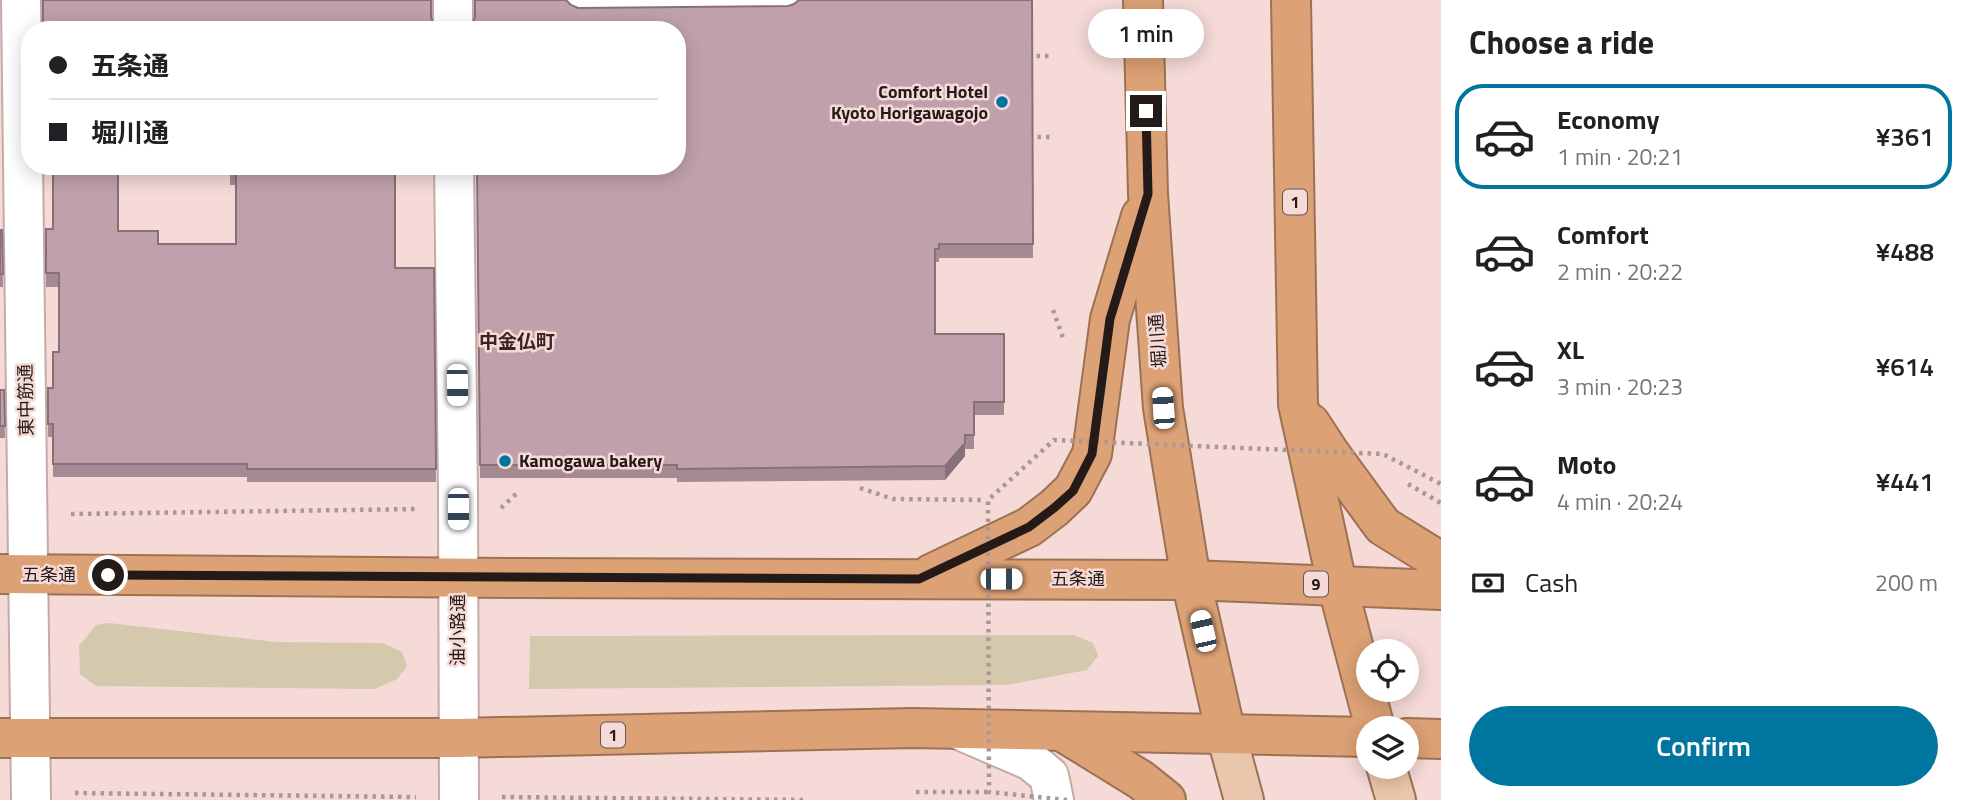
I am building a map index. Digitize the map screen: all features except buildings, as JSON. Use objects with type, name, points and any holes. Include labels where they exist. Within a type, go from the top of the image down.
[{"type":"highway","name":"堀川通","points":[[1143,0],[1148,194],[1163,408],[1191,580],[1226,734]]},
{"type":"highway","name":"1","points":[[1291,0],[1298,404],[1337,584],[1372,716]]},
{"type":"highway","points":[[919,579],[1029,527],[1073,491],[1092,454],[1110,319],[1148,194]]},
{"type":"highway","points":[[1298,404],[1383,526],[1441,562]]},
{"type":"highway","name":"五条通","points":[[14,574],[1191,580],[1441,590]]},
{"type":"highway","name":"1","points":[[15,738],[459,738],[912,728],[1226,734]]},
{"type":"highway","points":[[1061,731],[1141,780],[1166,800]]},
{"type":"highway","points":[[1226,734],[1356,737]]},
{"type":"highway","points":[[1419,738],[1441,739]]},
{"type":"main road","name":"堀川通","points":[[1226,734],[1244,800]]},
{"type":"main road","points":[[1390,779],[1396,800]]},
{"type":"street","name":"東中筋通","points":[[21,0],[11,79],[27,514],[14,574],[15,738],[31,796]]},
{"type":"street","points":[[453,0],[453,21]]},
{"type":"street","name":"油小路通","points":[[454,175],[459,798]]},
{"type":"street","points":[[957,729],[1031,761],[1049,776],[1054,800]]},
{"type":"lane","points":[[578,0],[578,7],[788,5],[788,0]]},
{"type":"path","points":[[1023,56],[1053,56]]},
{"type":"path","points":[[1025,137],[1053,137]]},
{"type":"path","points":[[1053,310],[1063,336]]},
{"type":"path","points":[[860,488],[892,499],[988,500],[1054,440],[1383,454],[1441,484]]},
{"type":"path","points":[[1397,478],[1441,503]]},
{"type":"path","points":[[27,514],[502,508],[516,494]]},
{"type":"path","points":[[988,500],[989,792]]},
{"type":"path","points":[[916,792],[989,792],[1067,800]]},
{"type":"path","points":[[31,796],[806,800]]},
{"type":"shaded area","points":[[109,623],[276,642],[383,643],[402,652],[407,666],[397,679],[374,689],[96,686],[80,674],[79,646],[96,625]]},
{"type":"shaded area","points":[[1074,635],[1093,643],[1098,656],[1087,670],[1007,685],[529,689],[530,636]]},
{"type":"place","name":"Comfort Hotel Kyoto Horigawagojo","points":[[1002,102]]},
{"type":"place","name":"Kamogawa bakery","points":[[505,461]]},
{"type":"district","name":"中金仏町","points":[[517,341]]},
{"type":"route","points":[[108,575],[919,579],[1029,527],[1073,491],[1092,454],[1110,319],[1148,194],[1146,111]]}]
